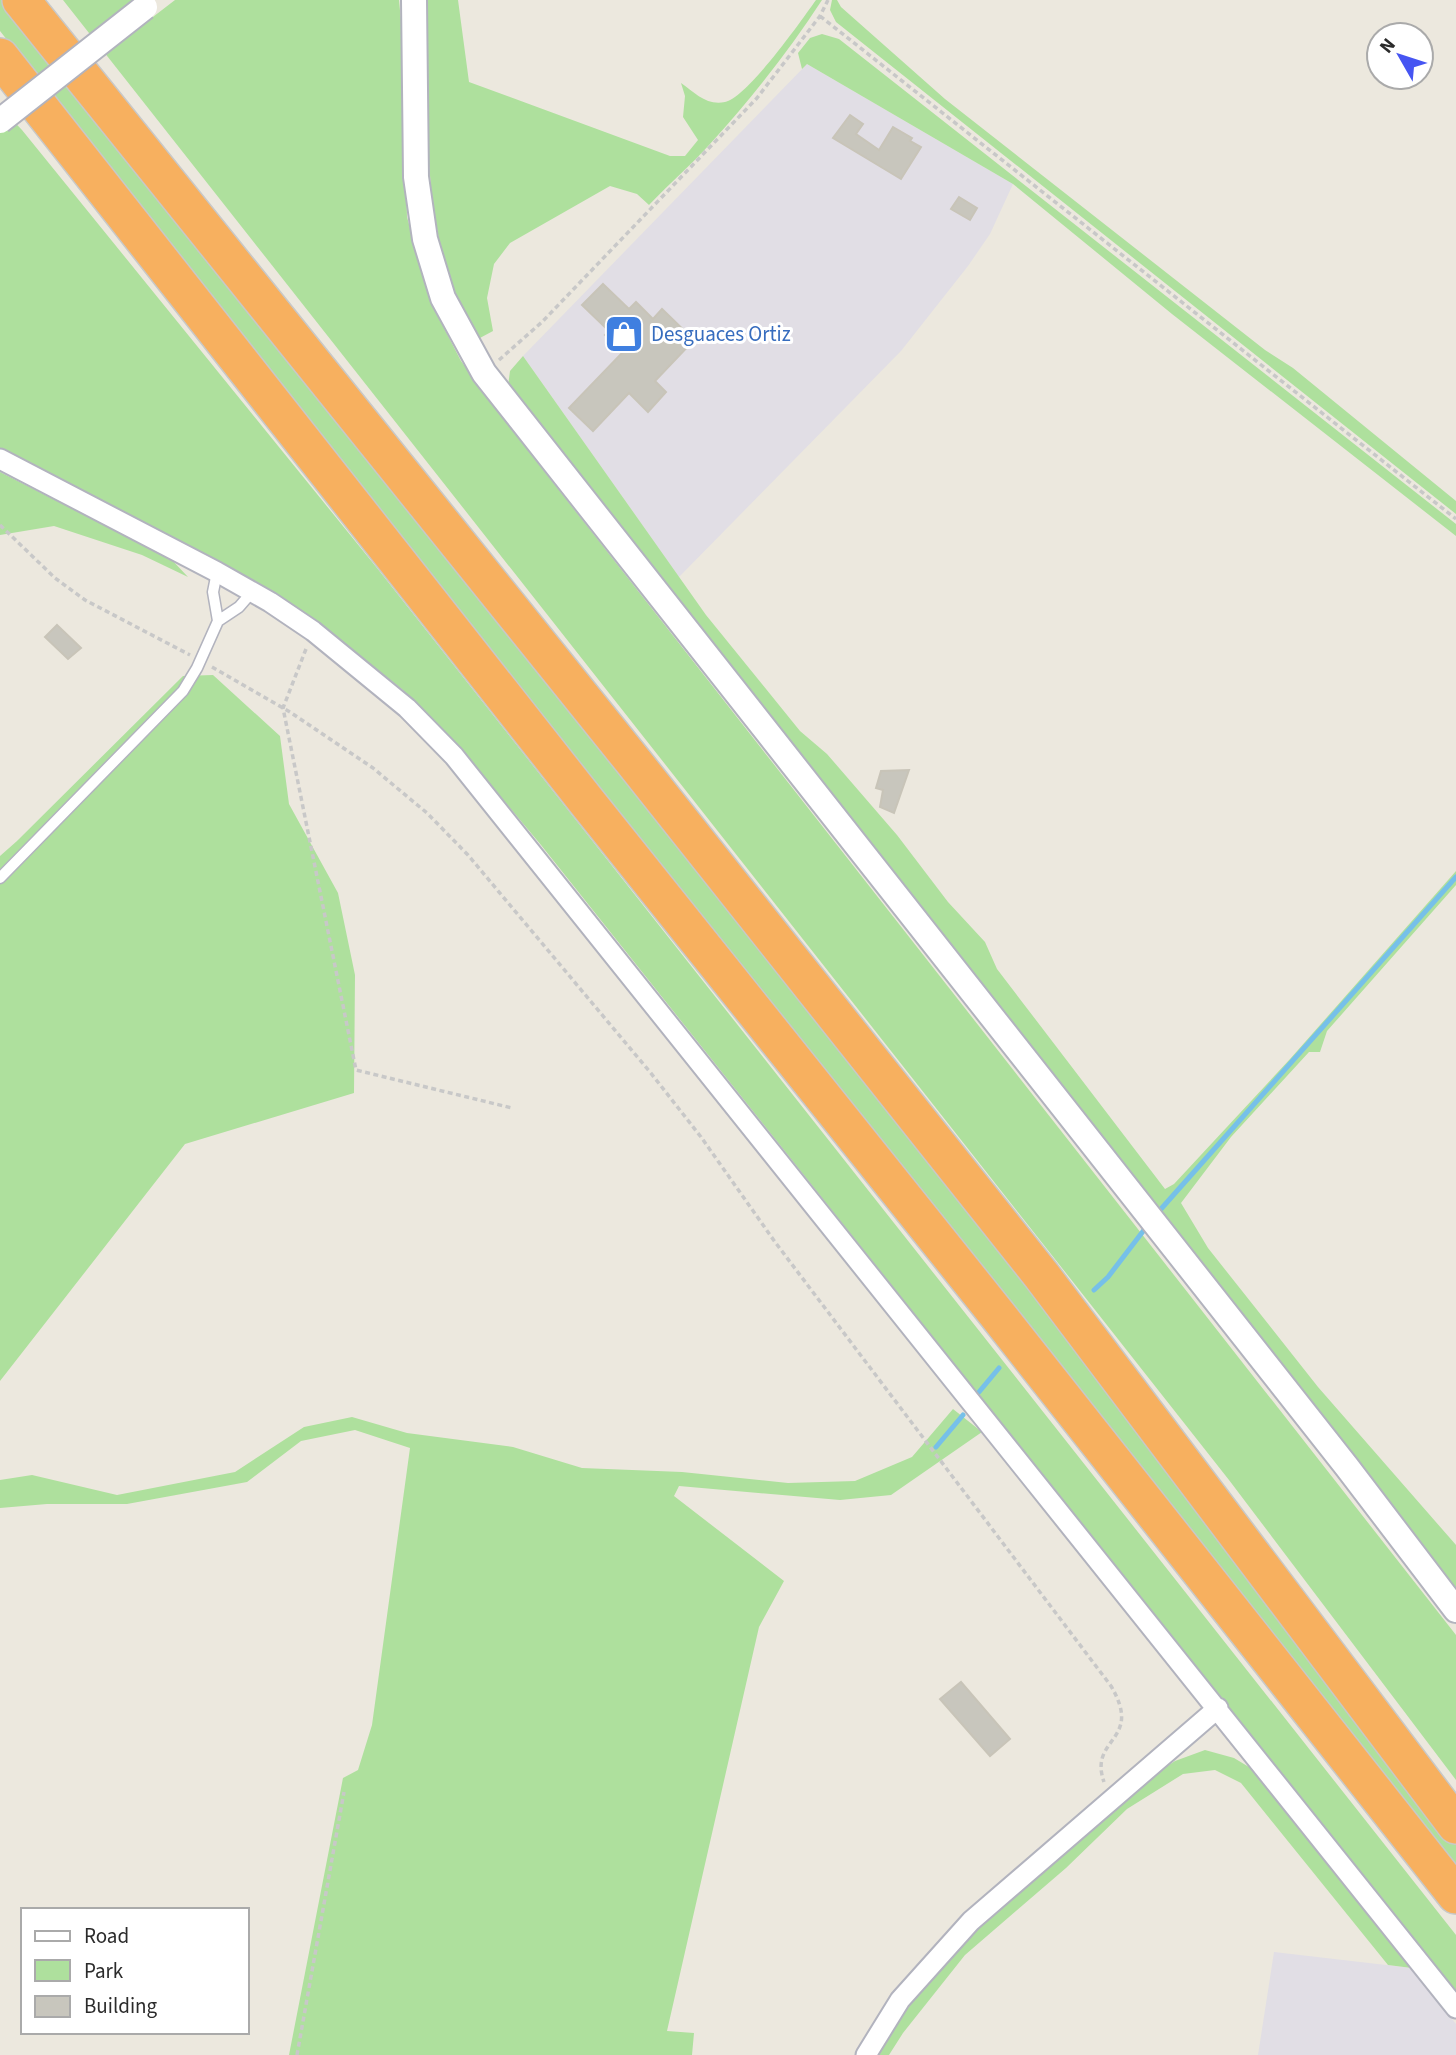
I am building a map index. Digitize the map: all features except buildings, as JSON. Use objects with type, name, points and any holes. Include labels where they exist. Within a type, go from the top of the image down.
[{"type":"highway","points":[[21,0],[1042,1276],[1456,1825]]},
{"type":"highway","points":[[39,0],[99,95]]},
{"type":"highway","points":[[0,57],[587,802],[996,1313],[1456,1895]]},
{"type":"highway","points":[[0,88],[144,239]]},
{"type":"street","points":[[0,121],[149,4]]},
{"type":"street","points":[[411,7],[416,177],[425,239],[443,298],[484,373],[1347,1466],[1456,1610]]},
{"type":"street","points":[[0,459],[217,572],[313,631],[407,708],[454,756],[1456,2007]]},
{"type":"street","points":[[866,2055],[900,2000],[971,1921],[1217,1708]]},
{"type":"lane","points":[[217,572],[213,592],[218,621]]},
{"type":"lane","points":[[0,878],[183,691],[218,621],[239,607],[253,592]]},
{"type":"path","points":[[484,373],[542,322],[757,98],[820,16],[828,0]]},
{"type":"path","points":[[820,16],[1456,519]]},
{"type":"path","points":[[0,525],[55,578],[85,600],[229,674],[373,768],[427,813],[468,855],[701,1137],[775,1242],[1111,1686],[1122,1707],[1122,1718],[1117,1735],[1101,1754],[1099,1768],[1103,1782],[1114,1798]]},
{"type":"path","points":[[313,631],[283,708],[356,1069],[512,1108]]},
{"type":"path","points":[[297,2055],[344,1792]]},
{"type":"shaded area","name":"Desguaces Ortiz","points":[[807,64],[1013,184],[990,234],[901,351],[679,577],[523,356]]},
{"type":"shaded area","points":[[1274,1952],[1412,1968],[1456,2024],[1456,2055],[1258,2055]]},
{"type":"green space","points":[[0,0],[8,0],[1186,1487],[1456,1840],[1456,1869],[0,31]]},
{"type":"green space","points":[[63,0],[133,0],[149,20],[175,0],[399,0],[407,217],[431,303],[461,361],[537,462],[1456,1635],[1456,1780],[1229,1480]]},
{"type":"green space","points":[[424,0],[458,0],[469,82],[670,156],[685,156],[698,140],[683,117],[685,96],[681,83],[712,102],[725,102],[735,97],[760,74],[816,0],[822,0],[783,56],[740,110],[703,152],[649,205],[637,194],[610,186],[510,243],[494,264],[487,298],[493,331],[478,339],[444,269],[432,199],[423,94]]},
{"type":"green space","points":[[832,0],[837,0],[841,7],[945,99],[1265,350],[1293,368],[1456,501],[1456,514],[836,22],[830,10]]},
{"type":"green space","points":[[822,34],[839,39],[1456,524],[1456,536],[1172,314],[1013,184],[807,64],[802,69],[798,53],[810,38]]},
{"type":"green space","points":[[0,107],[22,130],[377,568],[1456,1935],[1456,1994],[541,845],[470,760],[403,690],[331,633],[268,591],[0,450]]},
{"type":"green space","points":[[523,356],[706,615],[800,731],[827,754],[897,835],[948,902],[985,942],[997,969],[1165,1189],[1174,1184],[1290,1059],[1456,871],[1456,885],[1327,1031],[1320,1052],[1309,1052],[1231,1137],[1181,1203],[1208,1248],[1318,1387],[1456,1545],[1456,1590],[508,386],[510,371]]},
{"type":"green space","points":[[0,472],[171,559],[188,577],[142,555],[54,526],[0,535]]},
{"type":"green space","points":[[213,675],[280,736],[289,804],[338,893],[355,975],[354,1093],[185,1144],[0,1381],[0,856],[183,676]]},
{"type":"green space","points":[[953,1409],[982,1432],[891,1495],[840,1500],[679,1486],[674,1496],[784,1581],[759,1627],[667,2031],[694,2033],[692,2055],[289,2055],[343,1778],[358,1770],[372,1725],[410,1448],[355,1430],[301,1441],[247,1482],[127,1504],[47,1504],[0,1508],[0,1480],[32,1475],[117,1495],[235,1472],[304,1427],[352,1417],[407,1433],[513,1447],[582,1468],[682,1472],[788,1483],[855,1481],[912,1457]]},
{"type":"green space","points":[[1205,1750],[1234,1758],[1254,1770],[1412,1968],[1388,1965],[1241,1783],[1215,1770],[1183,1774],[1127,1809],[1066,1868],[965,1955],[903,2033],[889,2055],[875,2055],[912,2002],[969,1936],[1144,1781],[1175,1761]]},
{"type":"waterway","points":[[1161,1209],[1456,877]]},
{"type":"waterway","points":[[1094,1290],[1108,1277],[1144,1230]]},
{"type":"waterway","points":[[979,1392],[999,1368]]},
{"type":"waterway","points":[[936,1447],[963,1415]]},
{"type":"place","name":"Desguaces Ortiz","points":[[624,334]]}]
